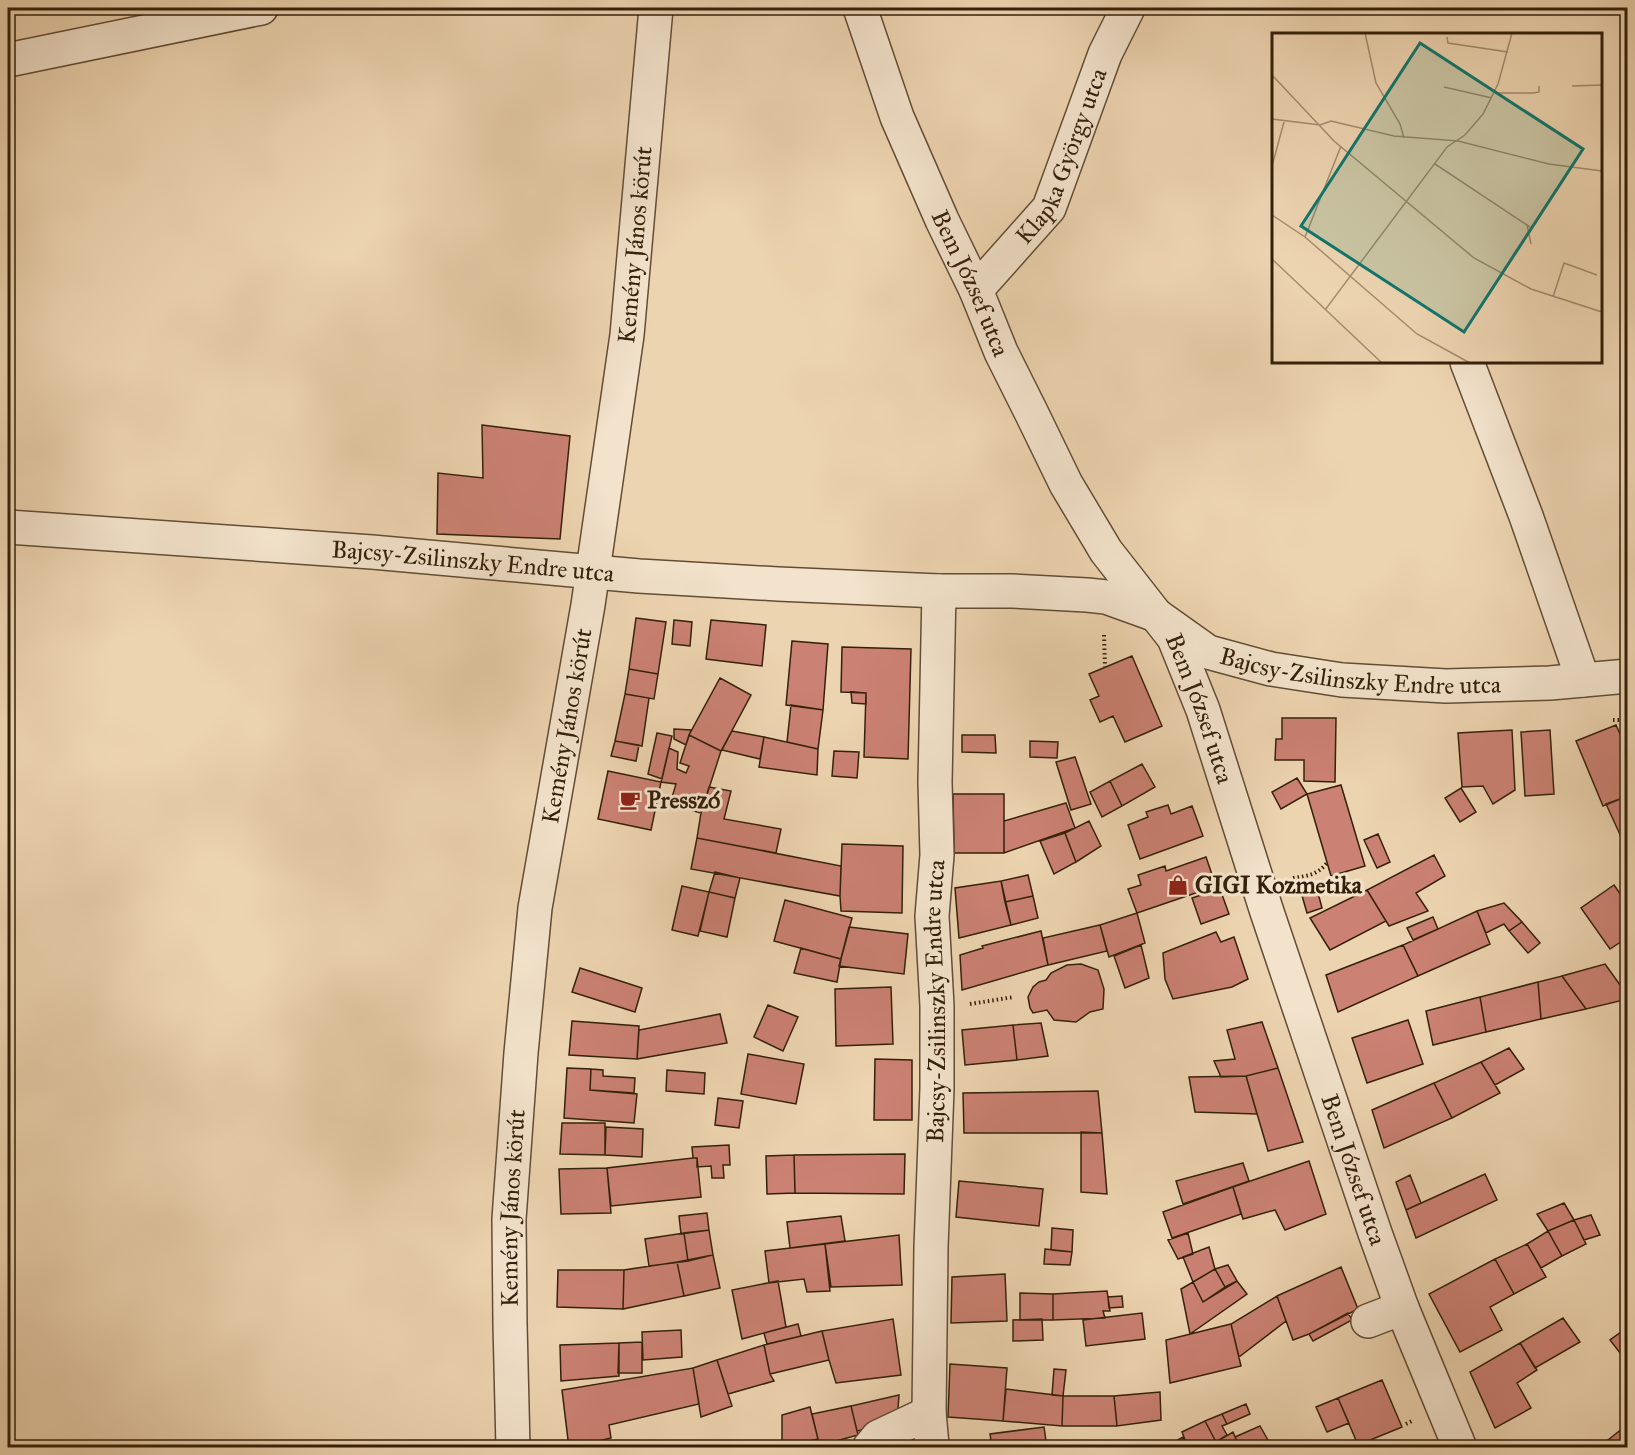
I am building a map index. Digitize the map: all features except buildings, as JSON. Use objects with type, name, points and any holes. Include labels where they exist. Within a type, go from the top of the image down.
[{"type":"street","points":[[8,60],[261,8]]},
{"type":"street","name":"Kemény János körút","points":[[513,1448],[509,1219],[521,1053],[535,908],[593,572],[627,335],[656,8]]},
{"type":"street","name":"Bem József utca","points":[[860,8],[897,117],[1002,352],[1066,483],[1106,551],[1174,638],[1203,710],[1266,909],[1375,1233],[1402,1308],[1460,1448]]},
{"type":"street","name":"Klapka György utca","points":[[976,291],[1050,208],[1105,54],[1128,8]]},
{"type":"street","points":[[1467,363],[1526,516],[1583,680]]},
{"type":"street","name":"Bajcsy-Zsilinszky Endre utca","points":[[8,527],[372,552],[593,572],[766,584],[1087,595],[1106,597],[1156,615],[1208,652],[1271,669],[1342,680],[1446,686],[1550,683],[1628,676]]},
{"type":"street","name":"Bajcsy-Zsilinszky Endre utca","points":[[932,1445],[929,1413],[937,1006],[932,916],[937,855],[939,591]]},
{"type":"street","points":[[1368,1321],[1402,1308]]},
{"type":"street","points":[[869,1448],[878,1437],[929,1413]]},
{"type":"path","points":[[1104,635],[1105,667]]},
{"type":"path","points":[[1612,720],[1628,720]]},
{"type":"path","points":[[1293,878],[1312,875],[1327,863]]},
{"type":"path","points":[[960,1005],[1014,997]]},
{"type":"place","name":"Presszó","points":[[630,800]]},
{"type":"place","name":"GIGI Kozmetika","points":[[1178,885]]}]
